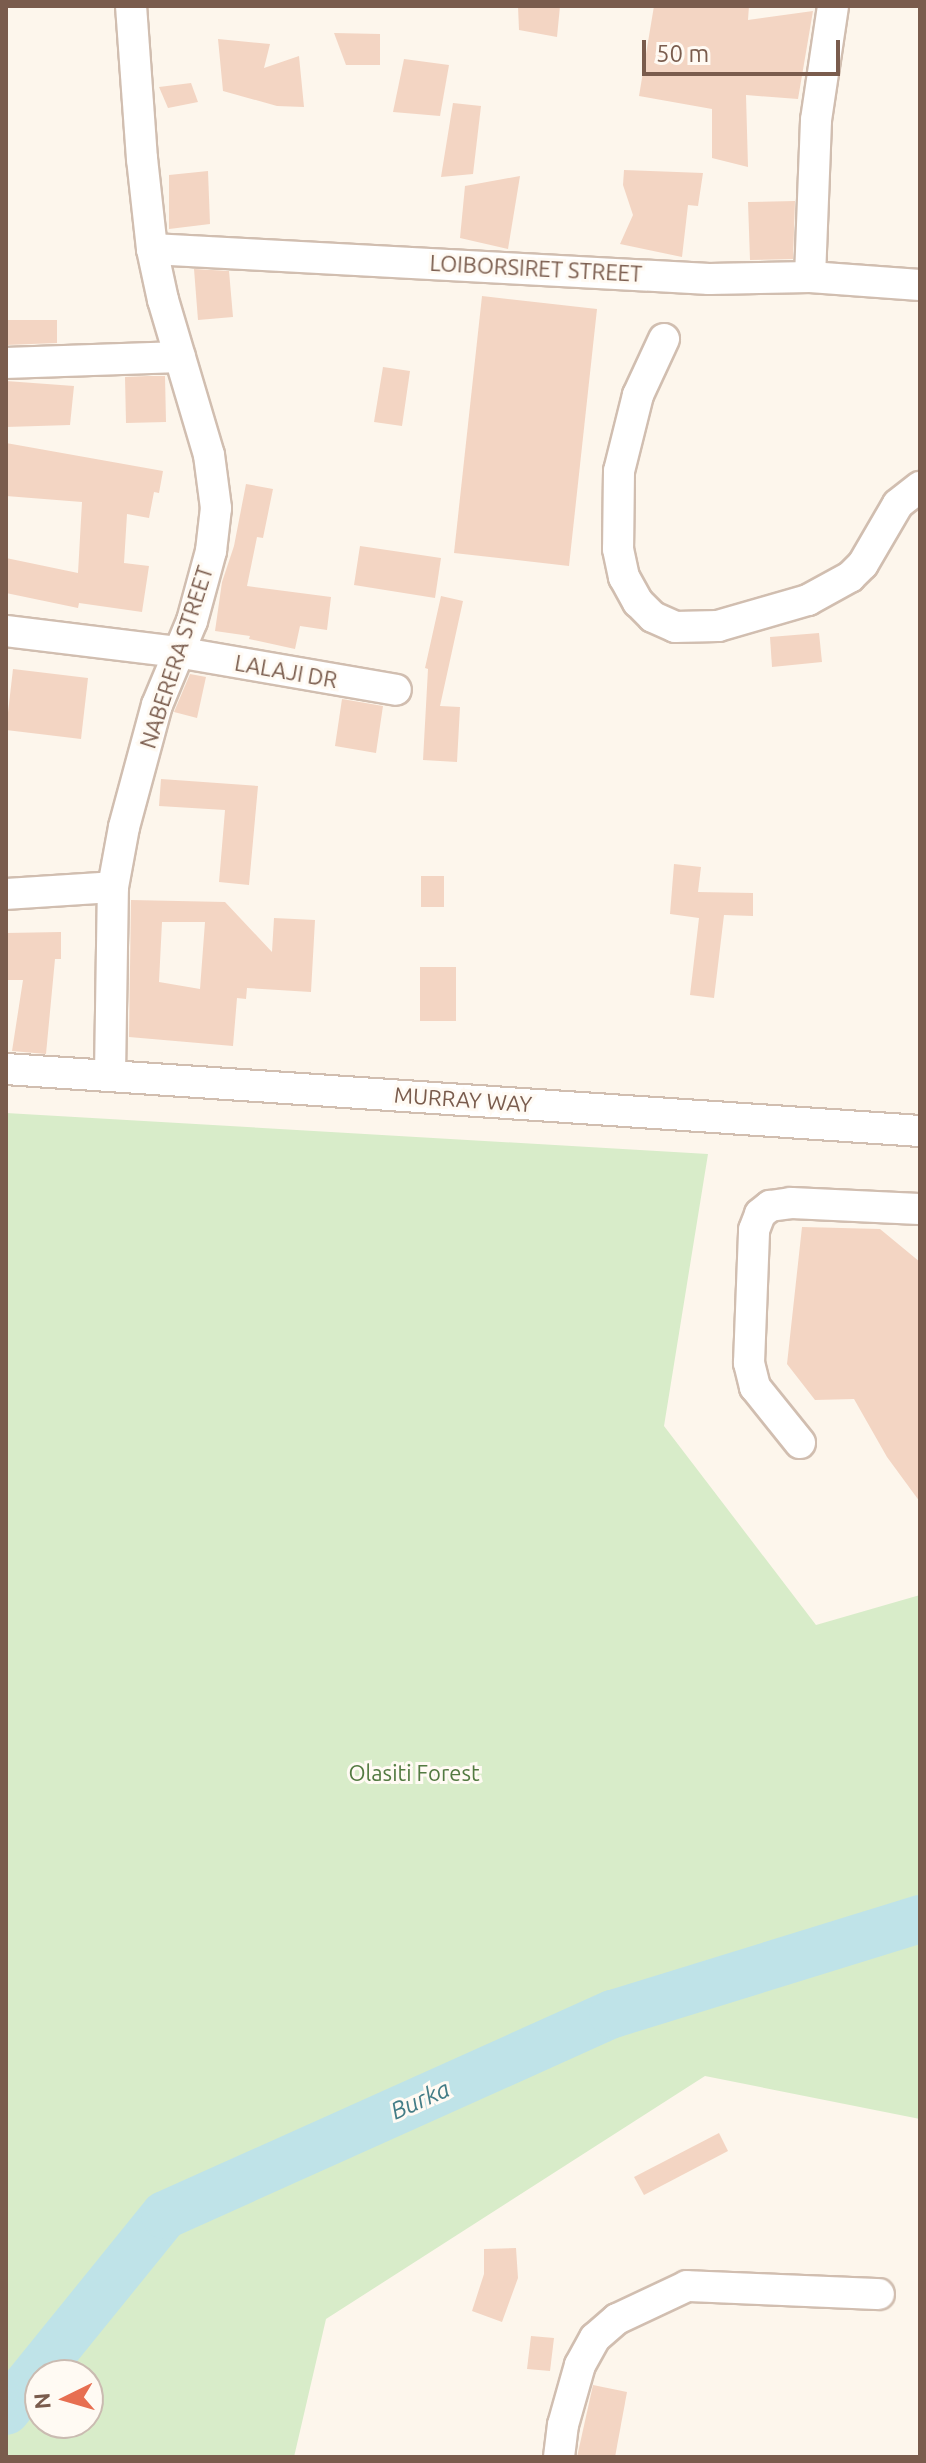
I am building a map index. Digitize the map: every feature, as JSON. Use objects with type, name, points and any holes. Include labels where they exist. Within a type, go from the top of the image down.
[{"type":"street","name":"NABERERA STREET","points":[[110,1074],[113,887],[124,827],[157,705],[192,621],[206,572],[216,508],[209,455],[152,249],[131,6]]},
{"type":"street","points":[[810,277],[816,120],[833,6]]},
{"type":"street","name":"LOIBORSIRET STREET","points":[[152,249],[709,279],[810,277],[920,285]]},
{"type":"street","points":[[664,339],[638,395],[619,471],[618,549],[624,577],[638,602],[653,617],[675,627],[718,626],[808,600],[850,577],[863,564],[898,504],[920,487]]},
{"type":"street","points":[[6,363],[180,357]]},
{"type":"street","name":"LALAJI DR","points":[[6,631],[177,652],[396,690]]},
{"type":"street","points":[[6,894],[113,887]]},
{"type":"street","name":"MURRAY WAY","points":[[6,1069],[920,1131]]},
{"type":"street","points":[[800,1443],[755,1387],[749,1363],[754,1230],[760,1214],[770,1206],[791,1203],[920,1209]]},
{"type":"street","points":[[559,2457],[563,2425],[580,2365],[595,2338],[617,2319],[687,2286],[879,2294]]},
{"type":"green space","name":"Olasiti Forest","points":[[6,1113],[708,1154],[664,1426],[816,1625],[920,1595],[920,2119],[705,2076],[326,2319],[294,2457],[6,2457]]},
{"type":"building","points":[[518,6],[560,6],[557,37],[519,30]]},
{"type":"building","points":[[654,6],[749,6],[748,20],[813,11],[798,99],[746,95],[748,167],[712,158],[712,109],[639,96]]},
{"type":"building","points":[[334,33],[380,34],[380,65],[346,65]]},
{"type":"building","points":[[218,39],[270,44],[264,68],[299,56],[304,107],[277,106],[223,91]]},
{"type":"building","points":[[404,59],[449,65],[440,116],[393,112]]},
{"type":"building","points":[[191,83],[198,102],[168,108],[159,87]]},
{"type":"building","points":[[453,103],[481,106],[473,174],[441,177]]},
{"type":"building","points":[[624,170],[703,173],[698,206],[688,205],[682,257],[620,244],[633,215],[623,185]]},
{"type":"building","points":[[208,171],[210,224],[169,229],[169,175]]},
{"type":"building","points":[[520,176],[508,249],[460,238],[465,186]]},
{"type":"building","points":[[795,201],[793,259],[750,260],[748,202]]},
{"type":"building","points":[[194,269],[229,271],[233,317],[198,320]]},
{"type":"building","points":[[482,296],[597,309],[569,566],[454,553]]},
{"type":"building","points":[[6,320],[57,320],[57,343],[6,345]]},
{"type":"building","points":[[383,367],[410,371],[402,426],[374,422]]},
{"type":"building","points":[[165,376],[166,422],[126,423],[125,377]]},
{"type":"building","points":[[6,381],[74,386],[70,425],[6,427]]},
{"type":"building","points":[[6,443],[163,471],[159,493],[154,492],[149,518],[127,514],[124,563],[149,566],[142,612],[79,603],[78,608],[6,593],[6,558],[78,573],[82,502],[6,496]]},
{"type":"building","points":[[246,484],[273,489],[263,538],[257,537],[247,586],[331,597],[327,630],[300,626],[295,649],[249,639],[250,636],[215,631],[222,582],[234,546]]},
{"type":"building","points":[[360,546],[441,558],[435,598],[354,585]]},
{"type":"building","points":[[441,596],[463,601],[440,706],[460,707],[457,762],[423,760],[428,669],[425,668]]},
{"type":"building","points":[[819,633],[822,662],[772,667],[770,637]]},
{"type":"building","points":[[13,669],[88,678],[81,739],[6,730]]},
{"type":"building","points":[[190,674],[206,677],[197,718],[174,712]]},
{"type":"building","points":[[342,699],[383,706],[376,753],[335,746]]},
{"type":"building","points":[[161,779],[258,786],[249,885],[219,882],[225,810],[159,806]]},
{"type":"building","points":[[674,864],[701,867],[698,892],[753,893],[753,916],[724,915],[714,998],[690,995],[699,918],[670,914]]},
{"type":"building","points":[[421,876],[444,876],[444,907],[421,907]]},
{"type":"building","points":[[131,900],[225,902],[272,952],[274,918],[315,920],[311,992],[247,988],[246,999],[237,998],[233,1046],[129,1037]],"holes":[[[162,922],[205,922],[200,989],[159,982]]]},
{"type":"building","points":[[61,932],[61,959],[55,959],[46,1054],[12,1051],[23,980],[6,980],[6,933]]},
{"type":"building","points":[[420,967],[456,967],[456,1021],[420,1021]]},
{"type":"building","points":[[802,1227],[880,1229],[920,1262],[920,1502],[887,1457],[854,1399],[815,1400],[787,1364]]},
{"type":"building","points":[[719,2133],[728,2151],[644,2195],[634,2177]]},
{"type":"building","points":[[516,2248],[518,2278],[502,2322],[472,2311],[484,2274],[484,2249]]},
{"type":"building","points":[[531,2336],[554,2338],[550,2371],[527,2369]]},
{"type":"building","points":[[593,2385],[627,2392],[615,2457],[577,2457]]},
{"type":"waterway","name":"Burka","points":[[6,2411],[165,2215],[613,2014],[920,1919]]}]
